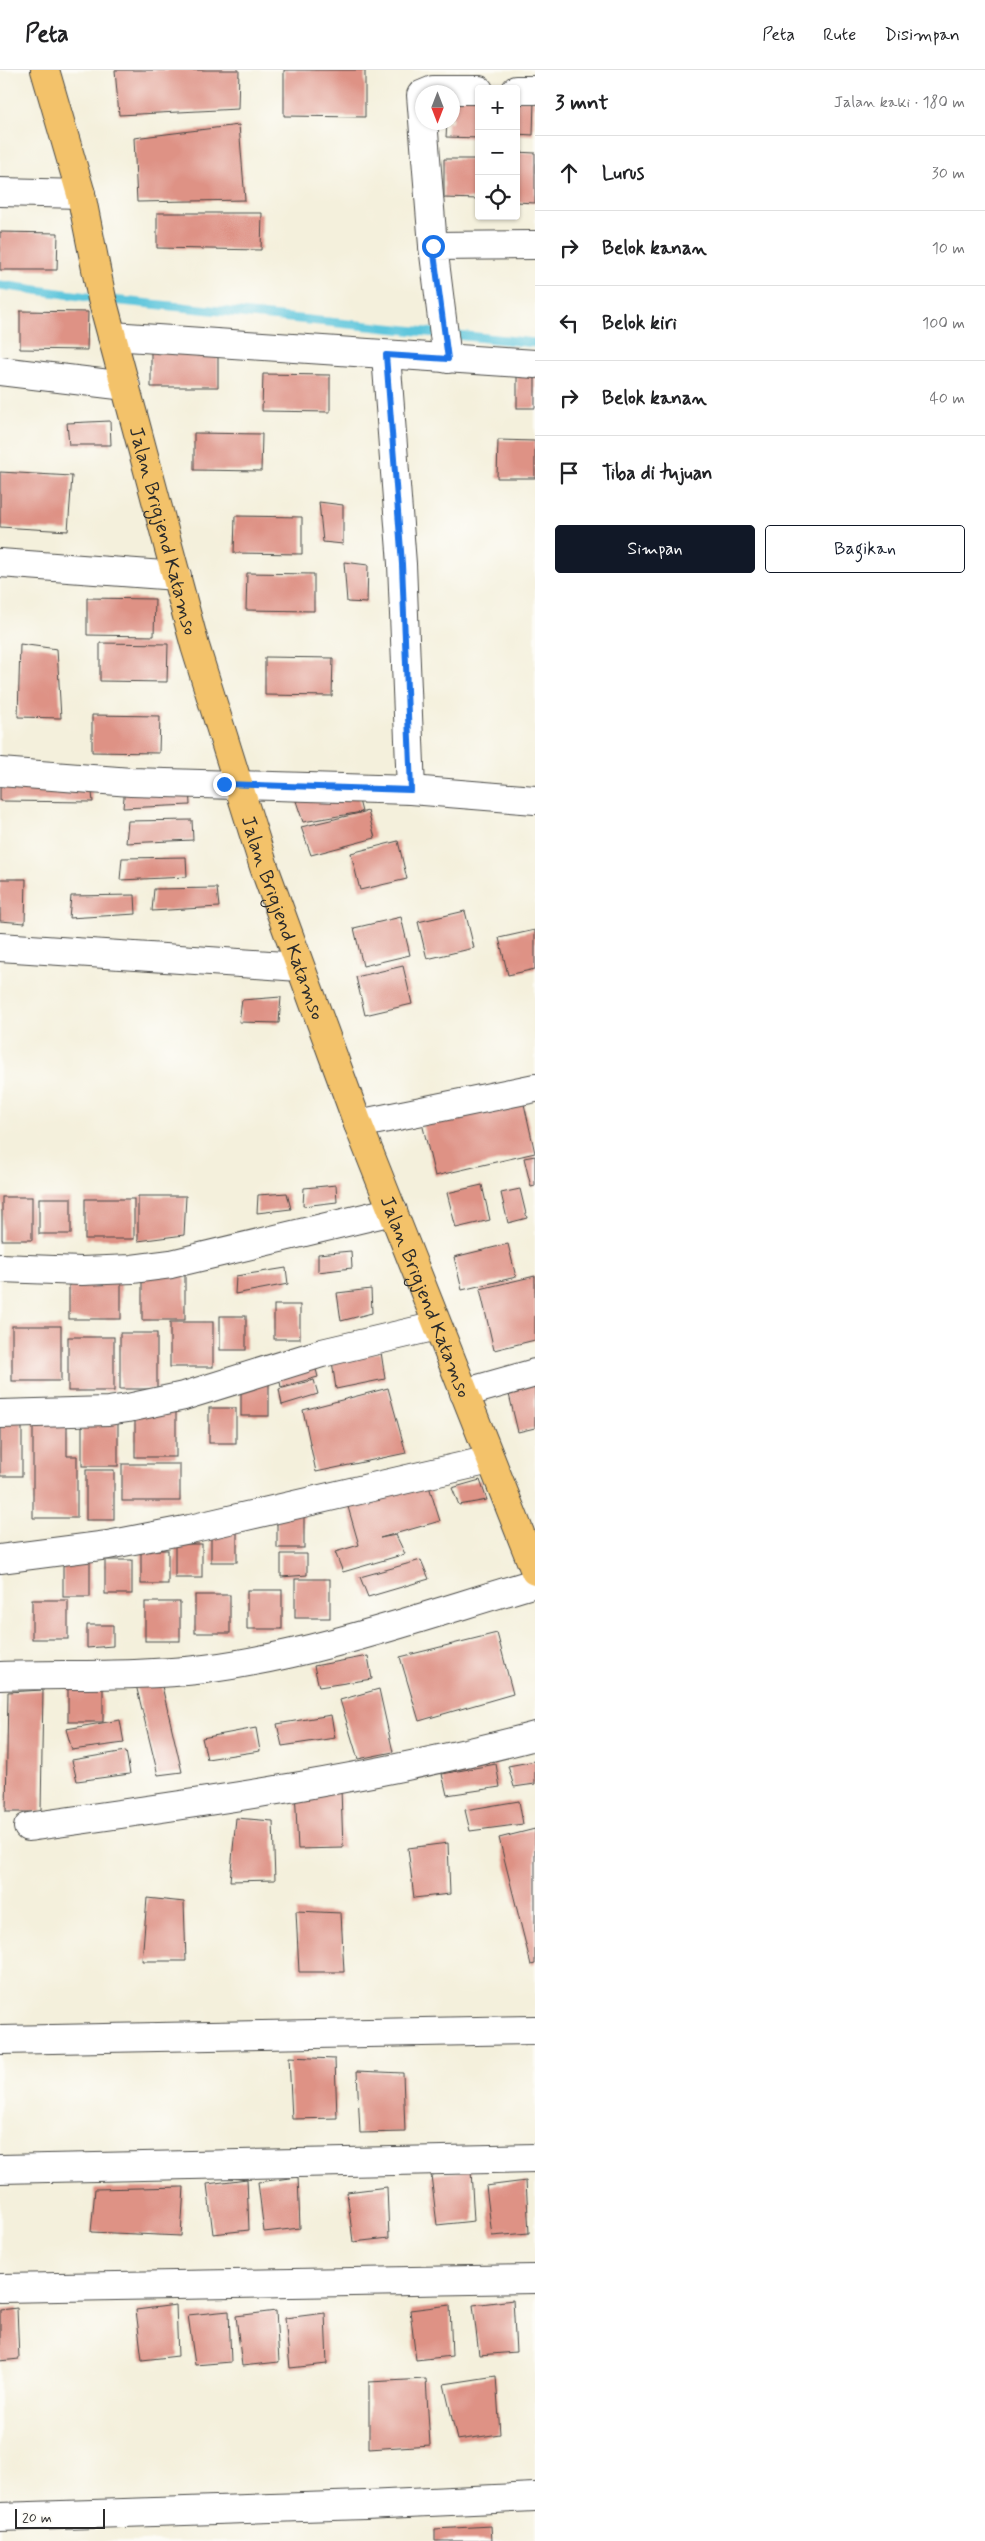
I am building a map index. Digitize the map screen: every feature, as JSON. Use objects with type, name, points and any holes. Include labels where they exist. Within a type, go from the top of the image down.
[{"type":"highway","name":"Jalan Brigjend Katamso","points":[[45,70],[81,194],[102,299],[177,576],[194,646],[237,784],[299,967],[358,1124],[535,1571]]},
{"type":"street","points":[[448,359],[433,246],[421,95],[433,90],[475,90]]},
{"type":"street","points":[[520,90],[535,90]]},
{"type":"street","points":[[0,192],[81,194]]},
{"type":"street","points":[[433,246],[535,244]]},
{"type":"street","points":[[112,336],[535,364]]},
{"type":"street","points":[[386,355],[402,564],[411,790]]},
{"type":"street","points":[[0,371],[126,386]]},
{"type":"street","points":[[0,563],[177,576]]},
{"type":"street","points":[[0,772],[130,782],[411,790],[535,800]]},
{"type":"street","points":[[0,947],[299,967]]},
{"type":"street","points":[[358,1124],[535,1088]]},
{"type":"street","points":[[0,1268],[82,1271],[132,1269],[171,1264],[392,1211]]},
{"type":"street","points":[[0,1414],[108,1411],[128,1408],[184,1396],[322,1354],[437,1326]]},
{"type":"street","points":[[464,1393],[535,1373]]},
{"type":"street","points":[[0,1559],[99,1546],[190,1529],[490,1460]]},
{"type":"street","points":[[0,1676],[175,1672],[258,1660],[318,1647],[535,1583]]},
{"type":"street","points":[[28,1827],[304,1787],[413,1766],[535,1736]]},
{"type":"street","points":[[0,2040],[535,2030]]},
{"type":"street","points":[[0,2169],[535,2158]]},
{"type":"street","points":[[0,2288],[535,2279]]},
{"type":"street","points":[[0,2517],[365,2505],[535,2497]]},
{"type":"building","points":[[115,70],[239,70],[238,109],[119,115]]},
{"type":"building","points":[[284,70],[365,70],[365,117],[284,116]]},
{"type":"building","points":[[460,96],[475,96],[475,138],[446,137],[446,130],[460,130]]},
{"type":"building","points":[[520,100],[534,100],[533,135],[520,134]]},
{"type":"building","points":[[239,125],[245,200],[137,202],[134,138]]},
{"type":"building","points":[[520,152],[535,153],[535,203],[520,202]]},
{"type":"building","points":[[444,159],[475,159],[475,199],[444,198]]},
{"type":"building","points":[[157,213],[262,213],[261,250],[157,248]]},
{"type":"building","points":[[0,232],[58,233],[57,270],[0,270]]},
{"type":"building","points":[[20,311],[88,312],[87,350],[20,349]]},
{"type":"building","points":[[151,349],[218,350],[218,387],[151,387]]},
{"type":"building","points":[[517,371],[535,371],[535,408],[517,408]]},
{"type":"building","points":[[263,374],[330,375],[330,412],[262,411]]},
{"type":"building","points":[[110,421],[111,445],[69,445],[67,423]]},
{"type":"building","points":[[194,433],[262,434],[261,471],[194,470]]},
{"type":"building","points":[[498,440],[535,441],[535,478],[497,478]]},
{"type":"building","points":[[0,472],[72,476],[68,531],[0,527]]},
{"type":"building","points":[[319,502],[343,505],[343,544],[323,542]]},
{"type":"building","points":[[235,516],[302,517],[302,554],[234,553]]},
{"type":"building","points":[[344,562],[368,565],[367,603],[347,602]]},
{"type":"building","points":[[247,573],[314,574],[314,611],[246,610]]},
{"type":"building","points":[[87,598],[155,599],[154,636],[87,635]]},
{"type":"building","points":[[100,643],[168,644],[167,682],[100,681]]},
{"type":"building","points":[[20,644],[57,649],[61,718],[18,717]]},
{"type":"building","points":[[265,657],[333,658],[332,696],[265,695]]},
{"type":"building","points":[[92,715],[160,716],[159,753],[92,752]]},
{"type":"building","points":[[0,778],[91,783],[93,802],[0,801]]},
{"type":"building","points":[[189,785],[190,805],[123,808],[125,786]]},
{"type":"building","points":[[357,792],[362,812],[303,822],[296,801]]},
{"type":"building","points":[[368,811],[375,838],[311,855],[301,827]]},
{"type":"building","points":[[192,820],[193,840],[126,843],[128,821]]},
{"type":"building","points":[[398,841],[407,879],[360,890],[351,853]]},
{"type":"building","points":[[186,857],[187,877],[120,880],[122,858]]},
{"type":"building","points":[[0,879],[26,879],[25,923],[0,921]]},
{"type":"building","points":[[217,888],[219,907],[152,911],[154,889]]},
{"type":"building","points":[[135,895],[136,914],[69,918],[71,896]]},
{"type":"building","points":[[465,911],[474,948],[427,959],[418,922]]},
{"type":"building","points":[[401,917],[410,955],[363,966],[354,928]]},
{"type":"building","points":[[535,930],[535,969],[508,975],[499,938]]},
{"type":"building","points":[[403,966],[412,1004],[365,1015],[356,977]]},
{"type":"building","points":[[281,997],[279,1023],[239,1022],[242,1000]]},
{"type":"building","points":[[522,1095],[535,1153],[435,1176],[421,1119]]},
{"type":"building","points":[[535,1156],[535,1186],[531,1187],[524,1158]]},
{"type":"building","points":[[336,1185],[337,1202],[303,1206],[304,1188]]},
{"type":"building","points":[[482,1185],[490,1220],[456,1228],[447,1193]]},
{"type":"building","points":[[520,1189],[527,1218],[508,1223],[501,1193]]},
{"type":"building","points":[[287,1193],[291,1209],[257,1213],[258,1195]]},
{"type":"building","points":[[138,1196],[186,1196],[184,1235],[138,1241]]},
{"type":"building","points":[[2,1197],[32,1197],[32,1240],[2,1240]]},
{"type":"building","points":[[39,1198],[71,1198],[71,1234],[39,1234]]},
{"type":"building","points":[[85,1199],[134,1199],[134,1239],[85,1239]]},
{"type":"building","points":[[508,1244],[516,1277],[462,1290],[454,1257]]},
{"type":"building","points":[[351,1251],[352,1268],[318,1272],[318,1254]]},
{"type":"building","points":[[286,1268],[288,1284],[235,1294],[236,1276]]},
{"type":"building","points":[[142,1270],[185,1270],[185,1320],[142,1320]]},
{"type":"building","points":[[69,1273],[121,1273],[121,1319],[69,1319]]},
{"type":"building","points":[[535,1276],[535,1340],[494,1350],[480,1289]]},
{"type":"building","points":[[371,1289],[372,1313],[341,1321],[337,1293]]},
{"type":"building","points":[[274,1305],[300,1305],[300,1339],[274,1339]]},
{"type":"building","points":[[220,1316],[246,1316],[246,1350],[220,1350]]},
{"type":"building","points":[[170,1322],[213,1322],[213,1367],[170,1367]]},
{"type":"building","points":[[12,1326],[61,1326],[61,1381],[12,1381]]},
{"type":"building","points":[[120,1333],[157,1333],[157,1389],[120,1389]]},
{"type":"building","points":[[68,1337],[114,1337],[114,1391],[68,1391]]},
{"type":"building","points":[[381,1352],[385,1379],[336,1389],[332,1361]]},
{"type":"building","points":[[314,1362],[318,1377],[281,1387],[278,1372]]},
{"type":"building","points":[[535,1379],[535,1428],[518,1432],[507,1386]]},
{"type":"building","points":[[314,1380],[318,1394],[282,1405],[279,1389]]},
{"type":"building","points":[[241,1382],[269,1382],[269,1416],[241,1416]]},
{"type":"building","points":[[388,1388],[406,1453],[316,1472],[303,1410]]},
{"type":"building","points":[[209,1408],[236,1408],[236,1443],[209,1443]]},
{"type":"building","points":[[135,1410],[176,1410],[176,1457],[135,1457]]},
{"type":"building","points":[[82,1413],[118,1413],[118,1466],[82,1466]]},
{"type":"building","points":[[33,1415],[67,1415],[67,1456],[77,1456],[77,1518],[33,1518]]},
{"type":"building","points":[[0,1421],[22,1421],[22,1476],[0,1476]]},
{"type":"building","points":[[122,1464],[180,1464],[180,1501],[122,1501]]},
{"type":"building","points":[[86,1470],[114,1470],[114,1520],[86,1520]]},
{"type":"building","points":[[480,1480],[487,1500],[459,1505],[452,1488]]},
{"type":"building","points":[[428,1483],[440,1521],[380,1538],[396,1535],[405,1554],[343,1572],[335,1552],[359,1545],[348,1507]]},
{"type":"building","points":[[277,1514],[304,1514],[304,1548],[277,1548]]},
{"type":"building","points":[[211,1528],[237,1528],[237,1562],[211,1562]]},
{"type":"building","points":[[175,1544],[202,1544],[202,1578],[175,1578]]},
{"type":"building","points":[[141,1550],[168,1550],[168,1584],[141,1584]]},
{"type":"building","points":[[281,1554],[307,1554],[307,1575],[281,1577]]},
{"type":"building","points":[[105,1560],[132,1560],[132,1594],[105,1594]]},
{"type":"building","points":[[421,1560],[429,1579],[368,1597],[360,1577]]},
{"type":"building","points":[[63,1562],[90,1562],[90,1597],[63,1597]]},
{"type":"building","points":[[295,1579],[330,1579],[330,1618],[295,1618]]},
{"type":"building","points":[[247,1590],[282,1590],[282,1629],[247,1629]]},
{"type":"building","points":[[195,1595],[230,1595],[230,1633],[195,1633]]},
{"type":"building","points":[[32,1600],[68,1600],[68,1639],[32,1639]]},
{"type":"building","points":[[145,1602],[180,1602],[180,1641],[145,1641]]},
{"type":"building","points":[[87,1625],[113,1625],[113,1646],[87,1648]]},
{"type":"building","points":[[497,1633],[513,1694],[419,1721],[400,1657]]},
{"type":"building","points":[[368,1656],[372,1679],[319,1687],[314,1666]]},
{"type":"building","points":[[68,1682],[103,1682],[103,1722],[68,1722]]},
{"type":"building","points":[[161,1682],[182,1772],[158,1775],[136,1685]]},
{"type":"building","points":[[379,1689],[393,1752],[358,1759],[340,1700]]},
{"type":"building","points":[[43,1690],[41,1812],[6,1812],[8,1692]]},
{"type":"building","points":[[331,1715],[335,1738],[282,1746],[277,1724]]},
{"type":"building","points":[[120,1720],[124,1743],[72,1750],[66,1729]]},
{"type":"building","points":[[256,1728],[260,1751],[207,1759],[202,1738]]},
{"type":"building","points":[[126,1751],[130,1774],[77,1781],[72,1760]]},
{"type":"building","points":[[535,1761],[535,1784],[514,1787],[508,1766]]},
{"type":"building","points":[[496,1764],[500,1787],[447,1795],[442,1774]]},
{"type":"building","points":[[295,1789],[341,1789],[343,1848],[298,1849]]},
{"type":"building","points":[[519,1801],[523,1824],[470,1831],[465,1810]]},
{"type":"building","points":[[236,1818],[273,1821],[275,1880],[230,1881]]},
{"type":"building","points":[[535,1829],[535,1964],[531,1965],[499,1838]]},
{"type":"building","points":[[448,1843],[450,1894],[414,1898],[408,1848]]},
{"type":"building","points":[[147,1898],[184,1902],[186,1961],[142,1961]]},
{"type":"building","points":[[296,1911],[341,1913],[344,1972],[299,1972]]},
{"type":"building","points":[[289,2057],[335,2059],[337,2118],[292,2119]]},
{"type":"building","points":[[357,2071],[403,2073],[405,2132],[360,2133]]},
{"type":"building","points":[[471,2170],[474,2221],[437,2225],[431,2175]]},
{"type":"building","points":[[298,2177],[300,2228],[264,2232],[258,2182]]},
{"type":"building","points":[[247,2179],[249,2230],[213,2234],[207,2184]]},
{"type":"building","points":[[526,2181],[529,2233],[492,2236],[486,2186]]},
{"type":"building","points":[[184,2187],[181,2236],[91,2232],[95,2189]]},
{"type":"building","points":[[387,2187],[389,2238],[353,2242],[347,2192]]},
{"type":"building","points":[[513,2300],[516,2352],[479,2355],[473,2305]]},
{"type":"building","points":[[176,2305],[178,2356],[142,2360],[136,2310]]},
{"type":"building","points":[[450,2305],[452,2356],[416,2360],[410,2310]]},
{"type":"building","points":[[17,2308],[19,2359],[0,2361],[0,2310]]},
{"type":"building","points":[[229,2311],[231,2362],[195,2365],[188,2315]]},
{"type":"building","points":[[276,2311],[279,2362],[242,2366],[236,2316]]},
{"type":"building","points":[[325,2313],[327,2364],[290,2368],[285,2318]]},
{"type":"building","points":[[496,2376],[500,2434],[457,2440],[444,2384]]},
{"type":"building","points":[[426,2379],[430,2445],[369,2449],[369,2382]]},
{"type":"building","points":[[491,2526],[492,2541],[435,2541],[435,2529]]},
{"type":"waterway","points":[[0,285],[102,299],[535,343]]},
{"type":"route","points":[[224,784],[411,790],[402,564],[386,355],[448,359],[433,246]]}]
